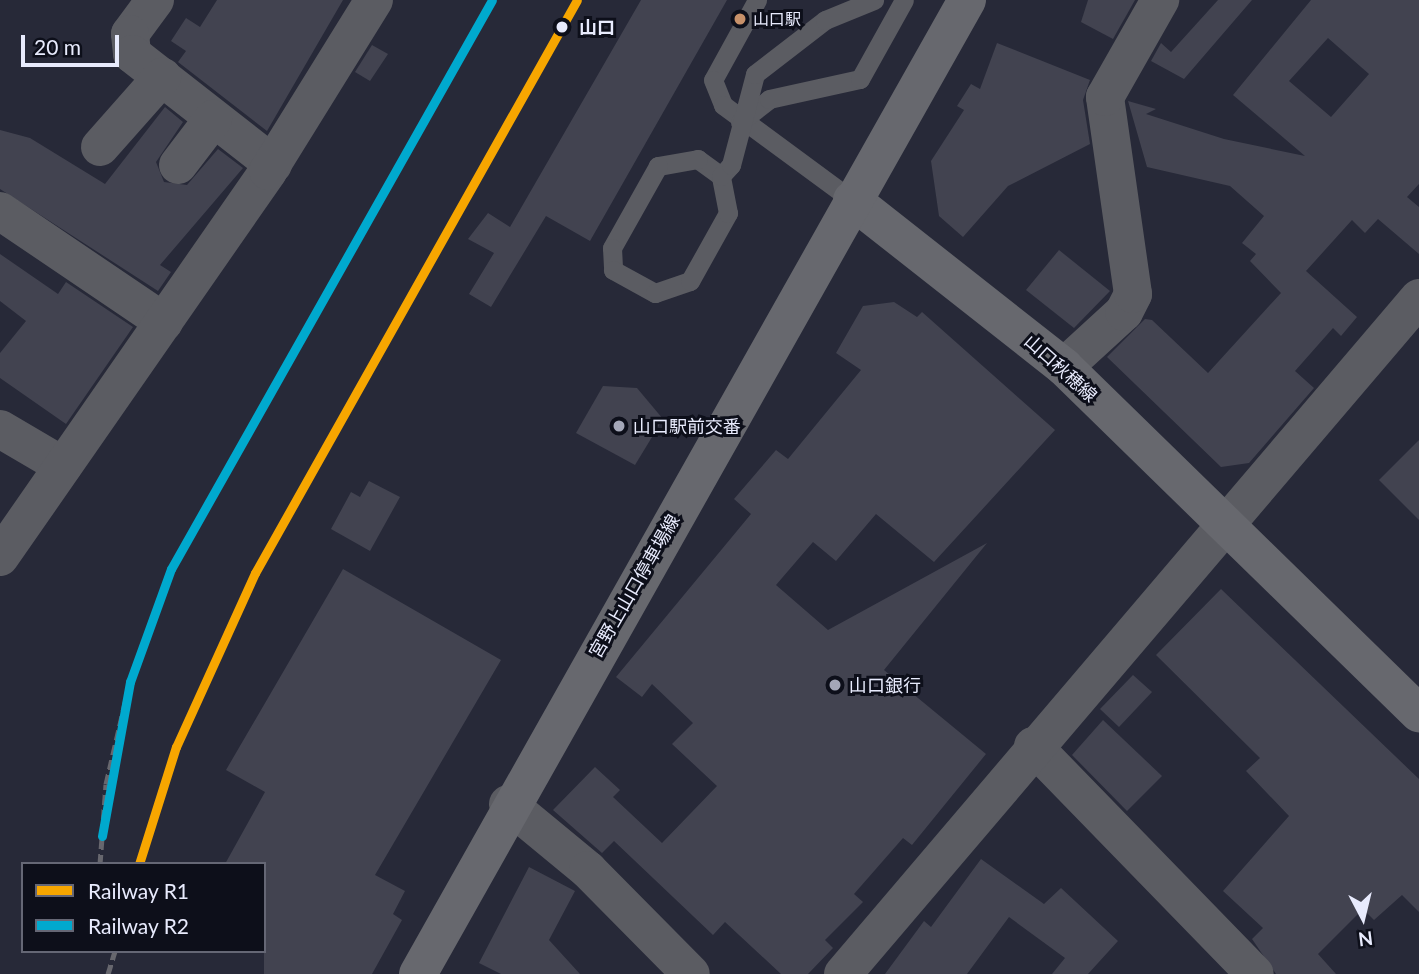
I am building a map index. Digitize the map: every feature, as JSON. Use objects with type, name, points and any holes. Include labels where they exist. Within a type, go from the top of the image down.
[{"type":"main road","points":[[852,200],[967,0]]},
{"type":"main road","name":"山口秋穂線","points":[[852,200],[1065,367],[1419,714]]},
{"type":"main road","name":"宮野上山口停車場線","points":[[418,974],[508,804],[852,200]]},
{"type":"street","points":[[155,0],[130,34],[132,54],[273,164]]},
{"type":"street","points":[[0,558],[273,164],[374,0]]},
{"type":"street","points":[[1065,367],[1124,312],[1133,294],[1105,97],[1160,0]]},
{"type":"street","points":[[100,147],[162,77]]},
{"type":"street","points":[[178,165],[213,119]]},
{"type":"street","points":[[0,211],[164,322]]},
{"type":"street","points":[[843,974],[1033,746],[1226,526],[1419,298]]},
{"type":"street","points":[[0,429],[63,466]]},
{"type":"street","points":[[1033,746],[1239,969]]},
{"type":"street","points":[[508,804],[588,870],[691,974]]},
{"type":"lane","points":[[757,0],[713,80],[723,105],[740,121],[852,200]]},
{"type":"lane","points":[[721,176],[731,164],[740,121],[755,74],[825,20],[874,0]]},
{"type":"lane","points":[[740,121],[769,99],[860,79],[904,0]]},
{"type":"lane","points":[[698,159],[721,176],[728,213],[690,281],[655,293],[613,270],[612,248],[658,166],[698,159]]},
{"type":"building","points":[[217,0],[343,0],[267,131],[178,62],[186,51],[171,41],[186,18],[200,27]]},
{"type":"building","points":[[641,0],[727,0],[590,241],[546,216],[491,307],[469,294],[494,253],[468,239],[488,213],[510,227]]},
{"type":"building","points":[[1088,0],[1135,0],[1113,39],[1081,22]]},
{"type":"building","points":[[1218,0],[1252,0],[1184,79],[1151,61],[1161,43],[1171,52]]},
{"type":"building","points":[[1311,0],[1419,0],[1419,184],[1407,197],[1419,207],[1419,254],[1378,219],[1365,233],[1352,220],[1306,271],[1357,317],[1341,336],[1333,328],[1295,371],[1314,388],[1249,463],[1221,467],[1107,357],[1145,319],[1152,320],[1208,373],[1281,293],[1250,261],[1256,254],[1242,243],[1264,216],[1230,186],[1147,167],[1128,101],[1156,109],[1146,114],[1224,139],[1305,156],[1233,95]],"holes":[[[1328,38],[1369,74],[1331,117],[1289,81]]]},
{"type":"building","points":[[997,43],[1090,80],[1083,100],[1090,144],[1008,186],[963,237],[939,216],[931,161],[964,110],[957,106],[971,84],[980,89]]},
{"type":"building","points":[[372,45],[388,54],[370,81],[355,72]]},
{"type":"building","points":[[165,107],[183,122],[156,162],[164,182],[187,185],[218,149],[243,168],[160,265],[171,272],[158,291],[0,189],[0,130],[30,138],[105,184]]},
{"type":"building","points":[[1059,250],[1110,291],[1074,328],[1026,290]]},
{"type":"building","points":[[0,254],[58,294],[66,282],[133,327],[66,424],[0,378],[0,353],[26,321],[0,301]]},
{"type":"building","points":[[894,302],[917,317],[922,312],[1055,430],[934,562],[876,514],[836,561],[813,542],[776,585],[828,630],[987,543],[884,670],[986,754],[912,845],[903,838],[854,894],[863,902],[825,940],[833,948],[808,974],[781,974],[725,922],[713,935],[614,841],[602,853],[553,810],[595,767],[620,790],[613,797],[662,843],[717,786],[672,744],[693,723],[652,684],[642,697],[616,677],[751,514],[734,499],[776,450],[788,459],[861,370],[836,353],[863,306]]},
{"type":"building","name":"山口駅前交番","points":[[603,386],[637,388],[663,419],[635,465],[576,433]]},
{"type":"building","points":[[1419,440],[1419,520],[1379,480]]},
{"type":"building","points":[[369,481],[400,497],[370,551],[331,529],[351,492],[360,497]]},
{"type":"building","points":[[343,569],[501,660],[375,875],[405,891],[393,914],[402,920],[372,974],[264,974],[266,862],[226,862],[265,792],[226,770]]},
{"type":"building","points":[[1221,589],[1419,779],[1419,912],[1402,895],[1374,920],[1363,909],[1318,954],[1336,974],[1276,974],[1252,939],[1263,928],[1223,891],[1289,816],[1246,771],[1260,758],[1156,655]]},
{"type":"building","points":[[1133,675],[1152,692],[1119,727],[1100,709]]},
{"type":"building","points":[[1103,720],[1162,776],[1127,811],[1072,755]]},
{"type":"building","points":[[981,859],[1044,904],[1061,888],[1118,941],[1088,974],[1052,974],[1065,958],[1009,917],[967,974],[885,974],[924,921],[931,927]]},
{"type":"building","points":[[529,867],[575,891],[549,940],[580,974],[501,974],[479,963]]},
{"type":"railway","points":[[100,862],[106,784],[130,682],[171,569],[492,0]]},
{"type":"railway","points":[[140,862],[176,747],[255,573],[561,27]]},
{"type":"railway","points":[[108,974],[114,953]]},
{"type":"rail line","name":"R2","points":[[102,836],[130,682],[171,569],[492,0]]},
{"type":"rail line","name":"R1","points":[[140,862],[176,747],[255,573],[577,0]]},
{"type":"place","name":"山口駅","points":[[740,19]]},
{"type":"place","name":"山口","points":[[562,27]]},
{"type":"place","name":"山口駅前交番","points":[[619,426]]},
{"type":"place","name":"山口銀行","points":[[835,685]]}]
